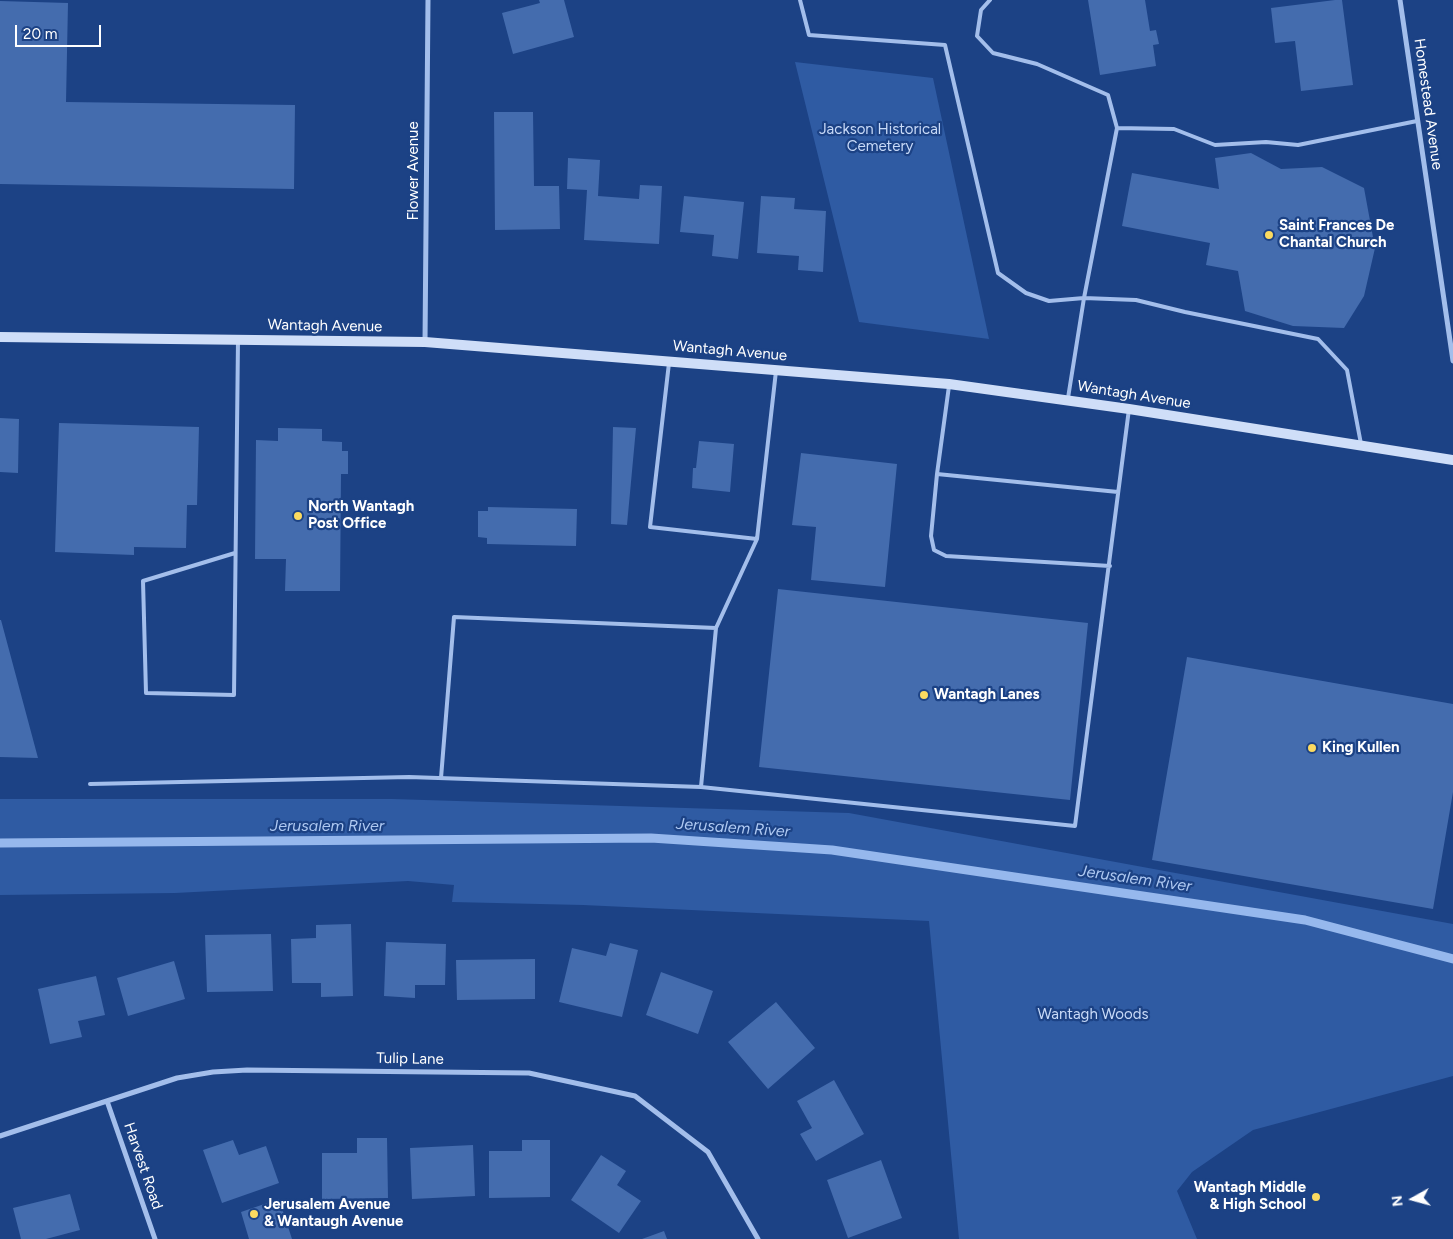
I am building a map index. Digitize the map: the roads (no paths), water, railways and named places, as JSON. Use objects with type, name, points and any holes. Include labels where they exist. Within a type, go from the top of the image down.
[{"type":"main road","name":"Wantagh Avenue","points":[[0,337],[426,342],[949,384],[1129,409],[1453,460]]},
{"type":"street","name":"Flower Avenue","points":[[426,342],[428,0]]},
{"type":"street","name":"Homestead Avenue","points":[[1400,0],[1453,361]]},
{"type":"street","name":"Tulip Lane","points":[[0,1136],[177,1078],[213,1072],[247,1070],[529,1073],[636,1096],[708,1152],[758,1239]]},
{"type":"street","name":"Harvest Road","points":[[107,1101],[155,1239]]},
{"type":"lane","points":[[800,0],[809,35],[945,45],[998,273],[1026,293],[1049,301],[1084,298],[1136,300],[1318,339],[1347,370],[1362,446]]},
{"type":"lane","points":[[990,0],[980,10],[977,36],[993,53],[1038,64],[1108,96],[1117,128],[1084,298],[1068,400]]},
{"type":"lane","points":[[1117,128],[1174,129],[1215,145],[1266,142],[1298,145],[1418,121]]},
{"type":"lane","points":[[235,552],[143,581],[146,693],[234,695],[238,340]]},
{"type":"lane","points":[[669,361],[650,527],[757,540]]},
{"type":"lane","points":[[701,787],[716,628],[757,540],[776,370]]},
{"type":"lane","points":[[949,384],[931,536],[934,550],[946,556],[1110,566]]},
{"type":"lane","points":[[90,784],[409,777],[701,787],[1075,826],[1129,409]]},
{"type":"lane","points":[[937,474],[1118,492]]},
{"type":"lane","points":[[441,778],[454,616],[716,628]]},
{"type":"waterway","name":"Jerusalem River","points":[[0,843],[651,838],[832,850],[1305,920],[1453,959]]},
{"type":"place","name":"Saint Frances De Chantal Church","points":[[1269,235]]},
{"type":"place","name":"North Wantagh Post Office","points":[[298,516]]},
{"type":"place","name":"Wantagh Lanes","points":[[924,695]]},
{"type":"place","name":"King Kullen","points":[[1312,748]]},
{"type":"place","name":"Wantagh Middle & High School","points":[[1316,1197]]},
{"type":"place","name":"Jerusalem Avenue & Wantaugh Avenue","points":[[254,1214]]},
{"type":"park label","name":"Jackson Historical Cemetery","points":[[880,138]]},
{"type":"park label","name":"Wantagh Woods","points":[[1093,1015]]}]
